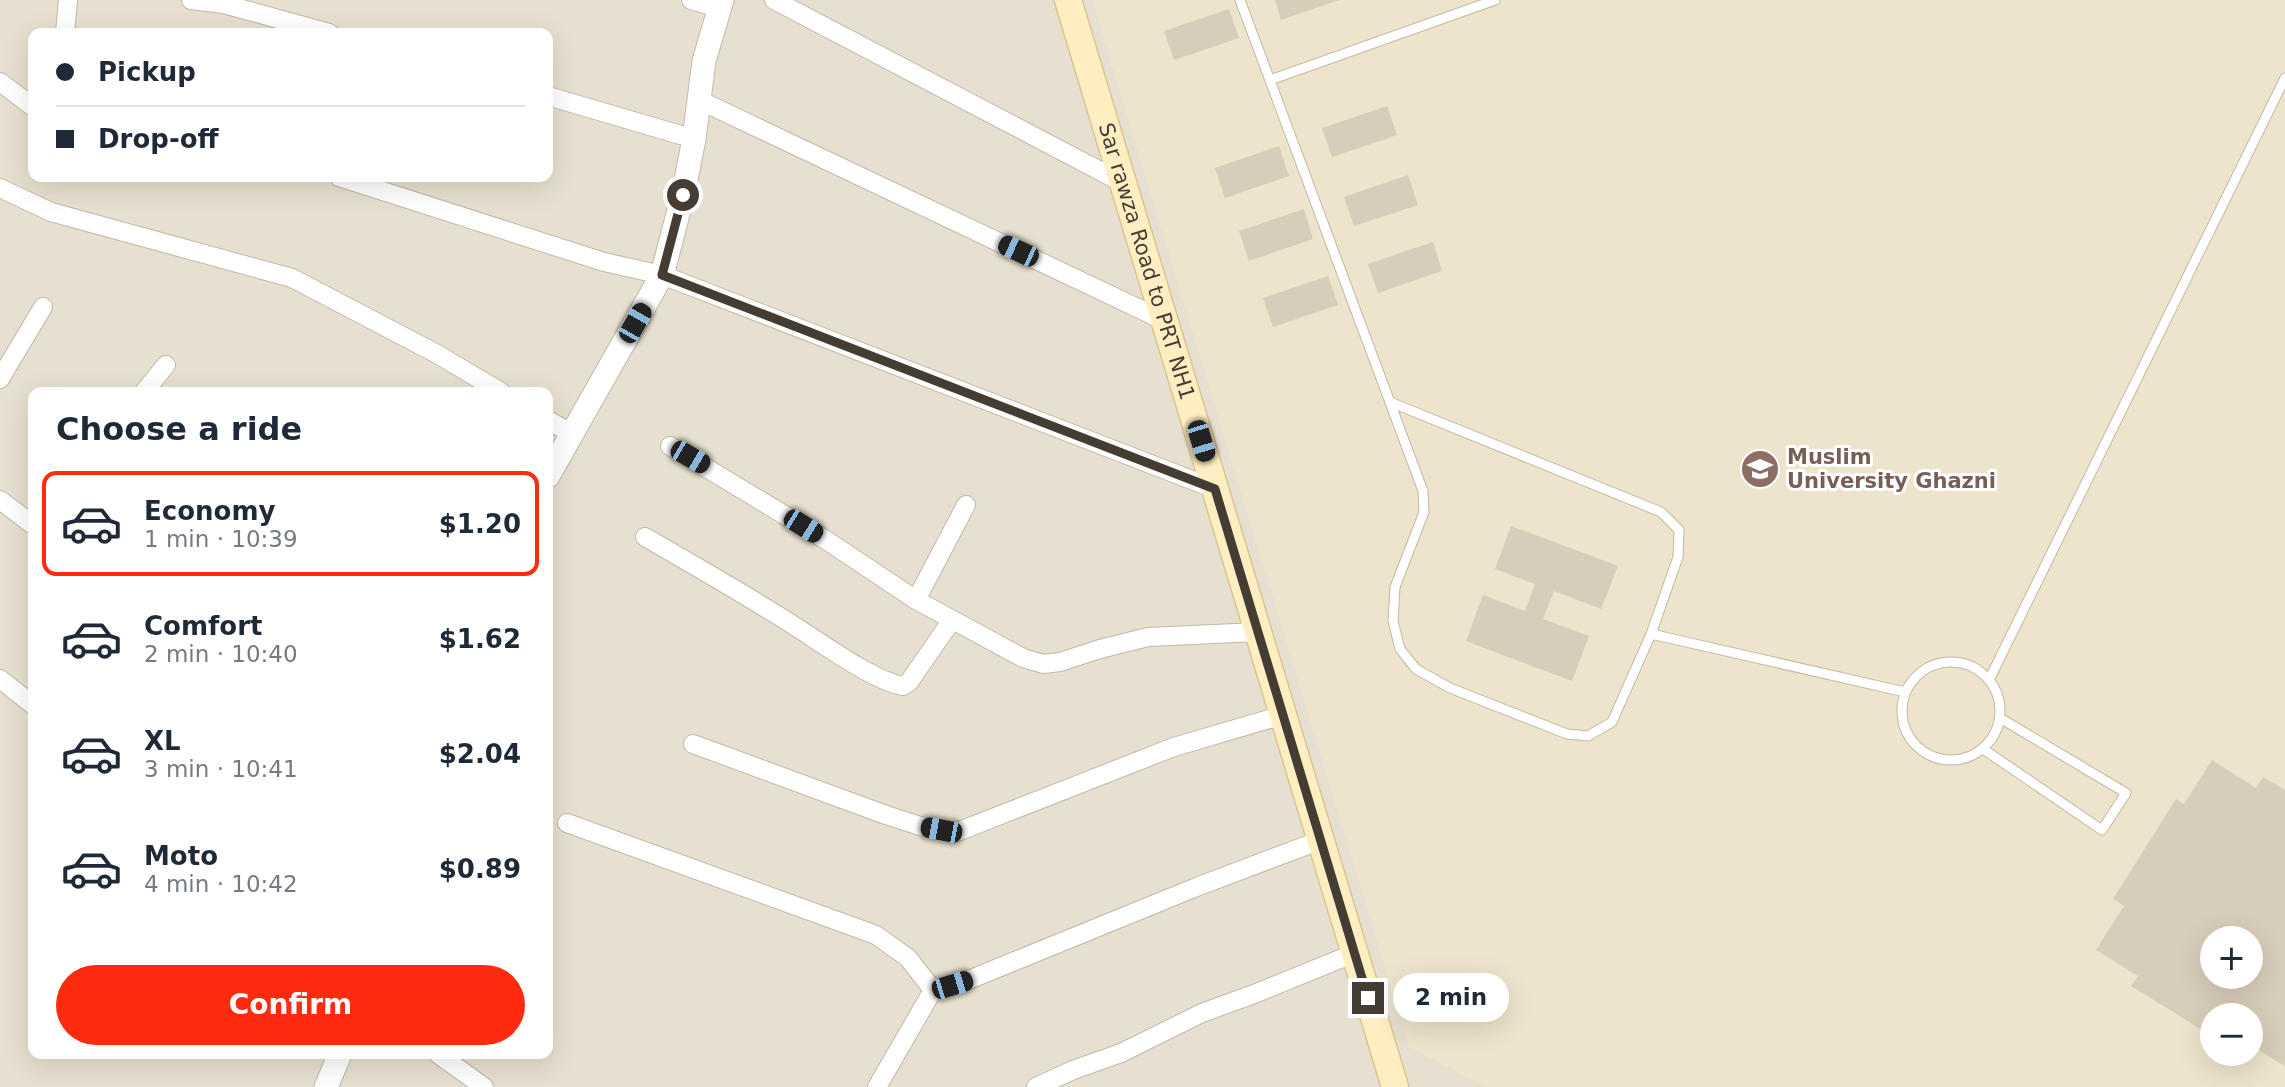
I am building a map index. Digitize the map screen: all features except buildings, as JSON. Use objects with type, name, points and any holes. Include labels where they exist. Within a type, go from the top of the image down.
[{"type":"main road","name":"Sar rawza Road to PRT NH1","points":[[1068,0],[1395,1087]]},
{"type":"street","points":[[65,28],[68,0]]},
{"type":"street","points":[[191,0],[224,4],[311,28]]},
{"type":"street","points":[[553,467],[662,275],[683,195],[694,139],[704,61],[721,4],[691,0]]},
{"type":"street","points":[[774,0],[1124,183]]},
{"type":"street","points":[[0,82],[28,103]]},
{"type":"street","points":[[553,97],[694,139]]},
{"type":"street","points":[[699,100],[1165,321]]},
{"type":"street","points":[[355,182],[604,262],[662,275],[1215,489]]},
{"type":"street","points":[[0,188],[51,212],[292,278],[437,354],[492,387]]},
{"type":"street","points":[[0,379],[43,307]]},
{"type":"street","points":[[148,387],[166,365]]},
{"type":"street","points":[[553,423],[572,434]]},
{"type":"street","points":[[670,446],[814,533],[916,600],[1023,658],[1043,663],[1060,662],[1148,637],[1258,632]]},
{"type":"street","points":[[0,500],[28,521]]},
{"type":"street","points":[[916,600],[966,505]]},
{"type":"street","points":[[645,537],[768,609],[876,677],[896,685],[903,686],[909,682],[952,620]]},
{"type":"street","points":[[0,679],[28,701]]},
{"type":"street","points":[[693,744],[897,819],[957,832],[1174,747],[1283,715]]},
{"type":"street","points":[[567,824],[876,935],[908,958],[933,990]]},
{"type":"street","points":[[877,1087],[933,990],[971,979],[1199,886],[1321,840]]},
{"type":"street","points":[[1036,1087],[1121,1053],[1202,1013],[1254,995],[1355,953]]},
{"type":"street","points":[[326,1087],[338,1059]]},
{"type":"street","points":[[445,1059],[484,1087]]},
{"type":"lane","points":[[1240,0],[1423,491],[1424,512],[1395,587],[1393,621],[1400,649],[1416,668],[1450,688],[1567,734],[1588,736],[1612,722],[1651,634],[1678,557],[1679,530],[1661,512],[1390,402]]},
{"type":"lane","points":[[1270,80],[1466,5],[1495,0]]},
{"type":"lane","points":[[1989,680],[2285,78]]},
{"type":"lane","points":[[1651,634],[1905,692]]},
{"type":"lane","points":[[1944,662],[1960,662],[1975,667],[1989,680],[1997,691],[2001,706],[2000,718],[1993,737],[1983,749],[1969,757],[1954,760],[1938,758],[1911,741],[1903,725],[1901,708],[1905,692],[1914,677],[1928,667],[1944,662]]},
{"type":"lane","points":[[1983,749],[2102,830],[2126,793],[2000,718]]},
{"type":"shaded area","points":[[0,0],[2285,0],[2285,1087],[0,1087]]},
{"type":"shaded area","name":"Muslim University Ghazni","points":[[1092,0],[2285,0],[2285,1087],[1487,1087],[1409,1047]]},
{"type":"place","name":"Muslim University Ghazni","points":[[1760,469]]},
{"type":"route","points":[[683,195],[662,275],[1215,489],[1368,998]]}]
